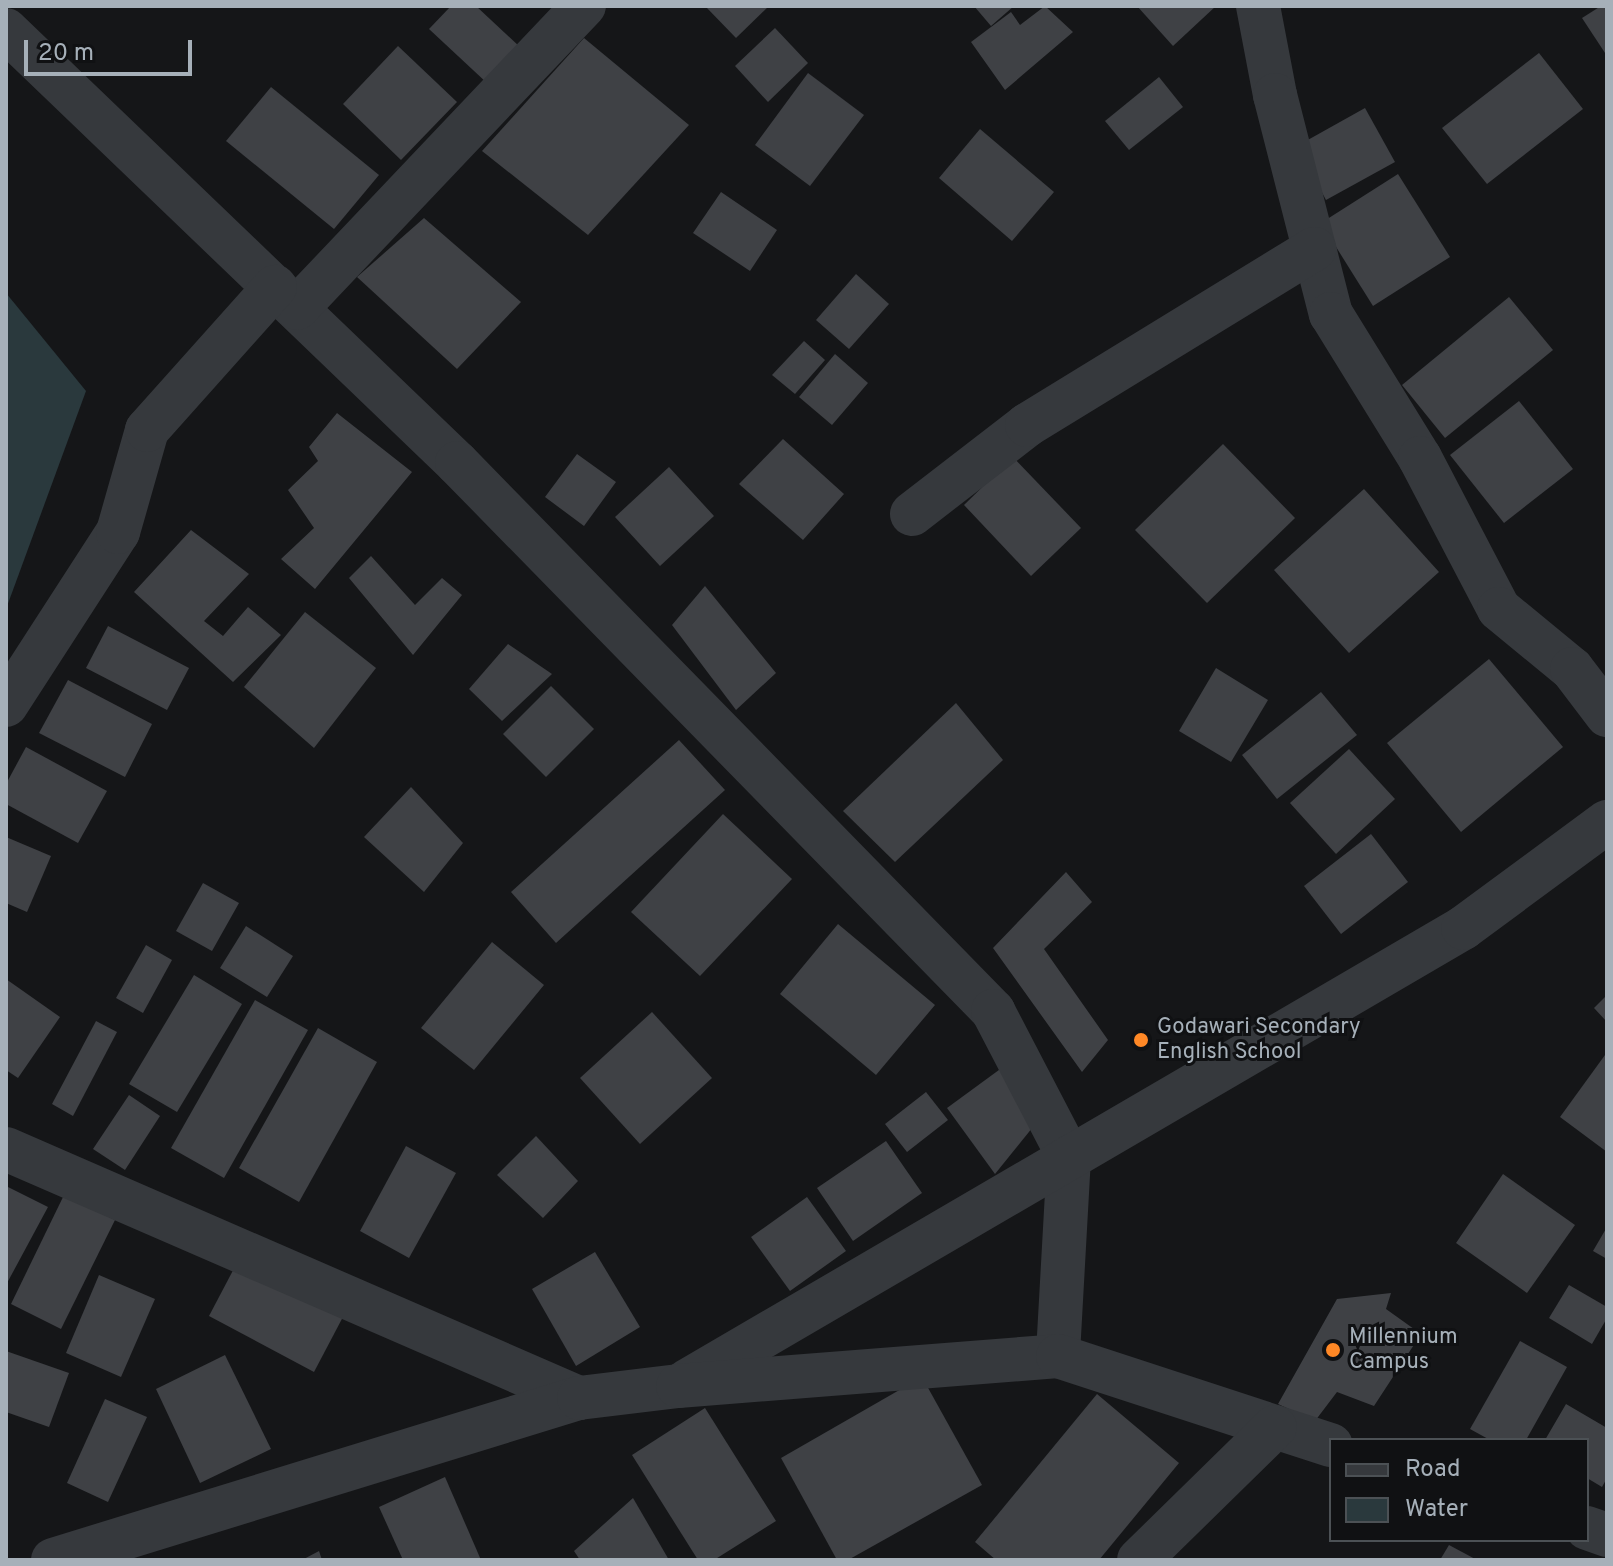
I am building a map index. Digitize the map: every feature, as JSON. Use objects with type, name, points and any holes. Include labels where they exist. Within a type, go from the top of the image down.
[{"type":"street","points":[[6,705],[118,532],[147,430],[584,6]]},
{"type":"street","points":[[1258,6],[1331,314],[1420,458],[1499,609],[1572,669],[1607,715]]},
{"type":"street","points":[[6,30],[468,474],[993,1011],[1069,1157],[1058,1356]]},
{"type":"street","points":[[912,514],[1027,425],[1314,249]]},
{"type":"street","points":[[678,1386],[1463,928],[1607,822]]},
{"type":"street","points":[[6,1149],[579,1398]]},
{"type":"street","points":[[53,1560],[579,1398],[678,1386],[1058,1356],[1329,1444]]},
{"type":"street","points":[[1139,1560],[1275,1427]]},
{"type":"water","points":[[6,293],[86,391],[6,609]]},
{"type":"building","points":[[451,6],[476,6],[521,48],[488,84],[429,29]]},
{"type":"building","points":[[705,6],[769,6],[736,38]]},
{"type":"building","points":[[974,6],[1014,6],[991,26]]},
{"type":"building","points":[[1045,6],[1073,32],[1005,90],[971,42],[1011,12],[1020,25]]},
{"type":"building","points":[[1137,6],[1216,6],[1173,46]]},
{"type":"building","points":[[1601,6],[1607,6],[1607,56],[1582,18]]},
{"type":"building","points":[[775,28],[808,63],[768,102],[735,66]]},
{"type":"building","points":[[584,38],[689,125],[588,235],[482,151]]},
{"type":"building","points":[[398,46],[457,102],[401,160],[343,104]]},
{"type":"building","points":[[1539,53],[1583,109],[1487,184],[1442,128]]},
{"type":"building","points":[[808,73],[864,115],[810,186],[755,145]]},
{"type":"building","points":[[1159,77],[1183,107],[1129,150],[1105,121]]},
{"type":"building","points":[[271,87],[379,175],[334,229],[226,141]]},
{"type":"building","points":[[1365,108],[1395,162],[1326,200],[1297,146]]},
{"type":"building","points":[[980,129],[1054,192],[1012,241],[939,178]]},
{"type":"building","points":[[1398,174],[1450,257],[1373,306],[1321,223]]},
{"type":"building","points":[[721,192],[777,230],[750,271],[693,233]]},
{"type":"building","points":[[424,218],[521,302],[457,369],[357,277]]},
{"type":"building","points":[[856,274],[889,304],[849,349],[816,320]]},
{"type":"building","points":[[1509,297],[1553,350],[1445,438],[1402,385]]},
{"type":"building","points":[[804,341],[825,360],[795,394],[772,375]]},
{"type":"building","points":[[835,354],[868,383],[832,425],[799,397]]},
{"type":"building","points":[[1519,401],[1573,469],[1504,523],[1450,455]]},
{"type":"building","points":[[337,413],[412,472],[315,589],[281,559],[314,528],[288,490],[318,461],[309,447]]},
{"type":"building","points":[[783,439],[844,494],[803,540],[739,484]]},
{"type":"building","points":[[1223,444],[1295,518],[1207,603],[1135,530]]},
{"type":"building","points":[[577,454],[616,482],[584,526],[545,497]]},
{"type":"building","points":[[1013,457],[1081,528],[1031,576],[964,505]]},
{"type":"building","points":[[669,467],[714,516],[660,566],[615,517]]},
{"type":"building","points":[[1364,489],[1439,572],[1349,653],[1274,570]]},
{"type":"building","points":[[191,530],[249,574],[204,621],[223,636],[248,607],[281,635],[233,682],[134,592]]},
{"type":"building","points":[[371,556],[415,605],[442,578],[462,595],[413,655],[349,578]]},
{"type":"building","points":[[705,586],[776,673],[736,710],[672,625]]},
{"type":"building","points":[[305,612],[376,668],[314,748],[244,687]]},
{"type":"building","points":[[108,626],[189,668],[167,710],[86,668]]},
{"type":"building","points":[[508,644],[552,674],[502,721],[469,689]]},
{"type":"building","points":[[1489,659],[1563,747],[1461,832],[1387,743]]},
{"type":"building","points":[[1216,668],[1268,700],[1231,762],[1179,731]]},
{"type":"building","points":[[68,680],[152,724],[125,777],[39,733]]},
{"type":"building","points":[[551,686],[594,729],[546,777],[503,734]]},
{"type":"building","points":[[1321,692],[1357,735],[1277,799],[1242,755]]},
{"type":"building","points":[[956,703],[1003,760],[895,862],[843,811]]},
{"type":"building","points":[[679,740],[725,790],[556,943],[511,892]]},
{"type":"building","points":[[26,747],[107,791],[78,843],[6,804],[6,784]]},
{"type":"building","points":[[1349,749],[1395,799],[1336,854],[1290,803]]},
{"type":"building","points":[[411,787],[463,843],[424,892],[364,837]]},
{"type":"building","points":[[723,814],[792,879],[700,976],[631,912]]},
{"type":"building","points":[[1371,834],[1408,882],[1341,934],[1304,886]]},
{"type":"building","points":[[6,837],[51,856],[27,912],[6,903]]},
{"type":"building","points":[[1066,872],[1092,902],[1044,949],[1108,1040],[1082,1072],[993,948]]},
{"type":"building","points":[[203,883],[239,903],[212,951],[176,931]]},
{"type":"building","points":[[838,924],[935,1005],[876,1075],[780,994]]},
{"type":"building","points":[[246,926],[293,956],[267,997],[220,968]]},
{"type":"building","points":[[492,942],[544,985],[474,1070],[421,1028]]},
{"type":"building","points":[[146,945],[172,960],[143,1013],[116,998]]},
{"type":"building","points":[[194,975],[242,1004],[177,1112],[129,1084]]},
{"type":"building","points":[[6,979],[60,1017],[18,1078],[6,1070]]},
{"type":"building","points":[[1607,995],[1607,1022],[1594,1008]]},
{"type":"building","points":[[255,1000],[308,1030],[224,1178],[171,1148]]},
{"type":"building","points":[[652,1012],[712,1078],[640,1144],[580,1078]]},
{"type":"building","points":[[96,1021],[117,1032],[73,1116],[52,1104]]},
{"type":"building","points":[[318,1028],[377,1062],[299,1202],[239,1168]]},
{"type":"building","points":[[1607,1056],[1607,1152],[1560,1117]]},
{"type":"building","points":[[1003,1067],[1041,1117],[995,1174],[947,1108]]},
{"type":"building","points":[[926,1092],[948,1120],[907,1152],[885,1124]]},
{"type":"building","points":[[129,1095],[160,1116],[125,1170],[93,1149]]},
{"type":"building","points":[[536,1136],[578,1181],[543,1218],[497,1175]]},
{"type":"building","points":[[886,1141],[922,1193],[853,1241],[817,1188]]},
{"type":"building","points":[[406,1146],[456,1173],[409,1258],[360,1231]]},
{"type":"building","points":[[1503,1174],[1575,1225],[1527,1293],[1456,1243]]},
{"type":"building","points":[[6,1186],[48,1207],[6,1285]]},
{"type":"building","points":[[64,1195],[115,1220],[61,1329],[11,1304]]},
{"type":"building","points":[[807,1197],[846,1251],[790,1291],[751,1237]]},
{"type":"building","points":[[1607,1227],[1607,1259],[1593,1251]]},
{"type":"building","points":[[595,1252],[640,1327],[576,1366],[532,1289]]},
{"type":"building","points":[[239,1259],[344,1315],[314,1372],[209,1316]]},
{"type":"building","points":[[99,1275],[155,1299],[121,1377],[66,1353]]},
{"type":"building","points":[[1569,1285],[1607,1307],[1607,1318],[1592,1344],[1549,1318]]},
{"type":"building","points":[[1391,1293],[1386,1309],[1421,1334],[1374,1406],[1337,1392],[1315,1421],[1278,1404],[1337,1299]]},
{"type":"building","points":[[1520,1341],[1567,1367],[1527,1438],[1486,1438],[1470,1429]]},
{"type":"building","points":[[6,1351],[69,1373],[49,1427],[6,1412]]},
{"type":"building","points":[[225,1355],[271,1449],[200,1483],[156,1389]]},
{"type":"building","points":[[922,1377],[982,1485],[848,1560],[837,1560],[781,1458]]},
{"type":"building","points":[[1097,1394],[1179,1463],[1099,1560],[996,1560],[975,1542]]},
{"type":"building","points":[[105,1399],[147,1417],[108,1502],[67,1483]]},
{"type":"building","points":[[1566,1404],[1607,1428],[1607,1478],[1602,1487],[1589,1479],[1589,1438],[1546,1438]]},
{"type":"building","points":[[705,1408],[776,1521],[714,1560],[698,1560],[632,1455]]},
{"type":"building","points":[[445,1477],[481,1560],[403,1560],[379,1507]]},
{"type":"building","points":[[633,1498],[669,1560],[580,1560],[574,1551]]},
{"type":"building","points":[[1449,1545],[1477,1560],[1440,1560]]},
{"type":"building","points":[[319,1551],[322,1560],[302,1560]]},
{"type":"place","name":"Godawari Secondary English School","points":[[1141,1040]]},
{"type":"place","name":"Millennium Campus","points":[[1333,1350]]}]
